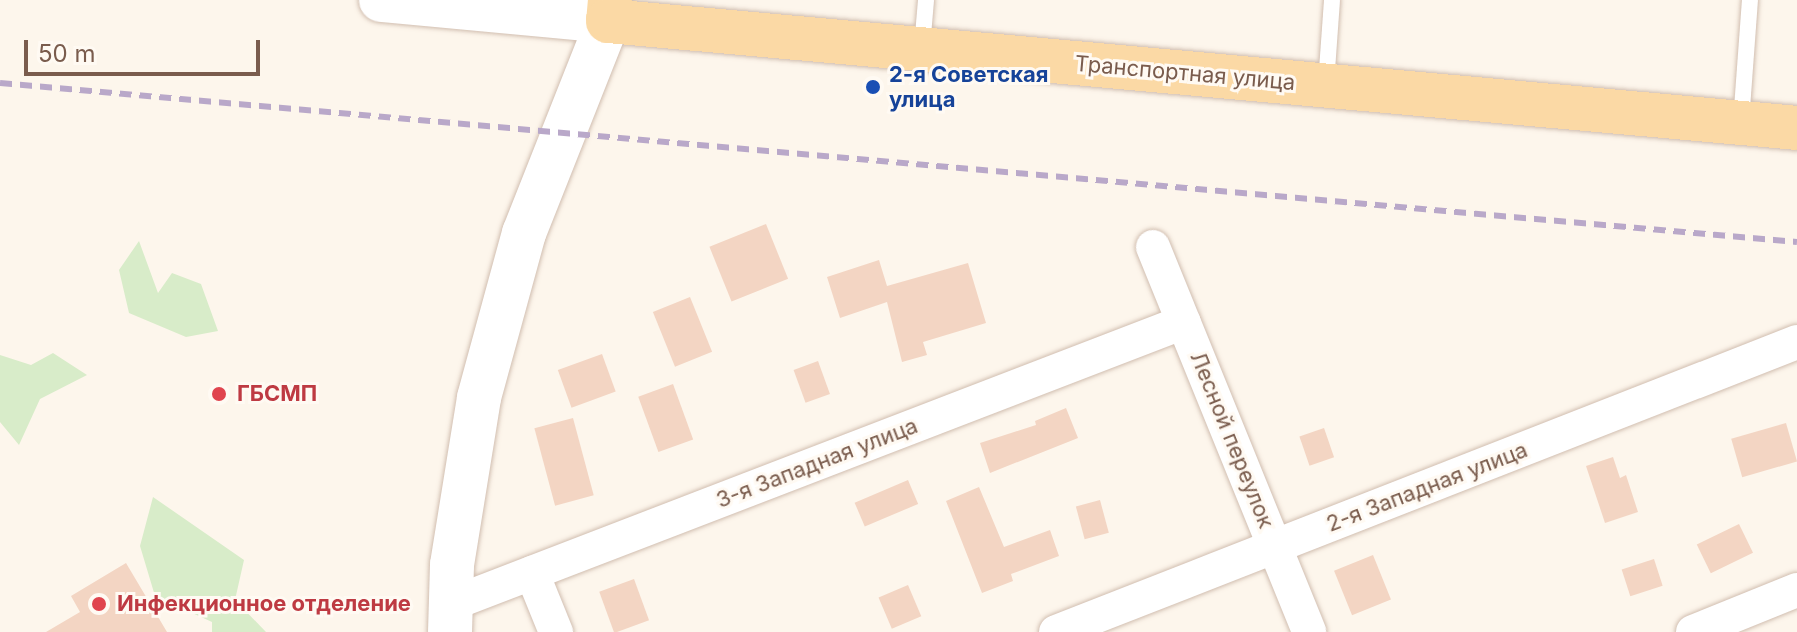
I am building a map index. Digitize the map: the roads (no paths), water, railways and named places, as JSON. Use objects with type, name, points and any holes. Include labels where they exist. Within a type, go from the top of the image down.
[{"type":"main road","name":"Транспортная улица","points":[[381,0],[609,11],[922,49],[1797,128]]},
{"type":"main road","points":[[450,618],[452,565],[483,383],[524,233],[609,11]]},
{"type":"street","name":"Лесной переулок","points":[[1153,247],[1309,632]]},
{"type":"street","name":"3-я Западная улица","points":[[450,618],[532,573],[1184,322]]},
{"type":"street","name":"2-я Западная улица","points":[[1056,632],[1797,342]]},
{"type":"street","points":[[532,573],[556,632]]},
{"type":"street","points":[[1693,632],[1797,590]]},
{"type":"lane","points":[[922,49],[926,0]]},
{"type":"lane","points":[[1326,86],[1332,0]]},
{"type":"lane","points":[[1741,123],[1750,0]]},
{"type":"railway","points":[[0,83],[1797,242]]},
{"type":"place","name":"2-я Советская улица","points":[[873,87]]},
{"type":"place","name":"ГБСМП","points":[[219,394]]},
{"type":"place","name":"Инфекционное отделение","points":[[99,604]]}]
